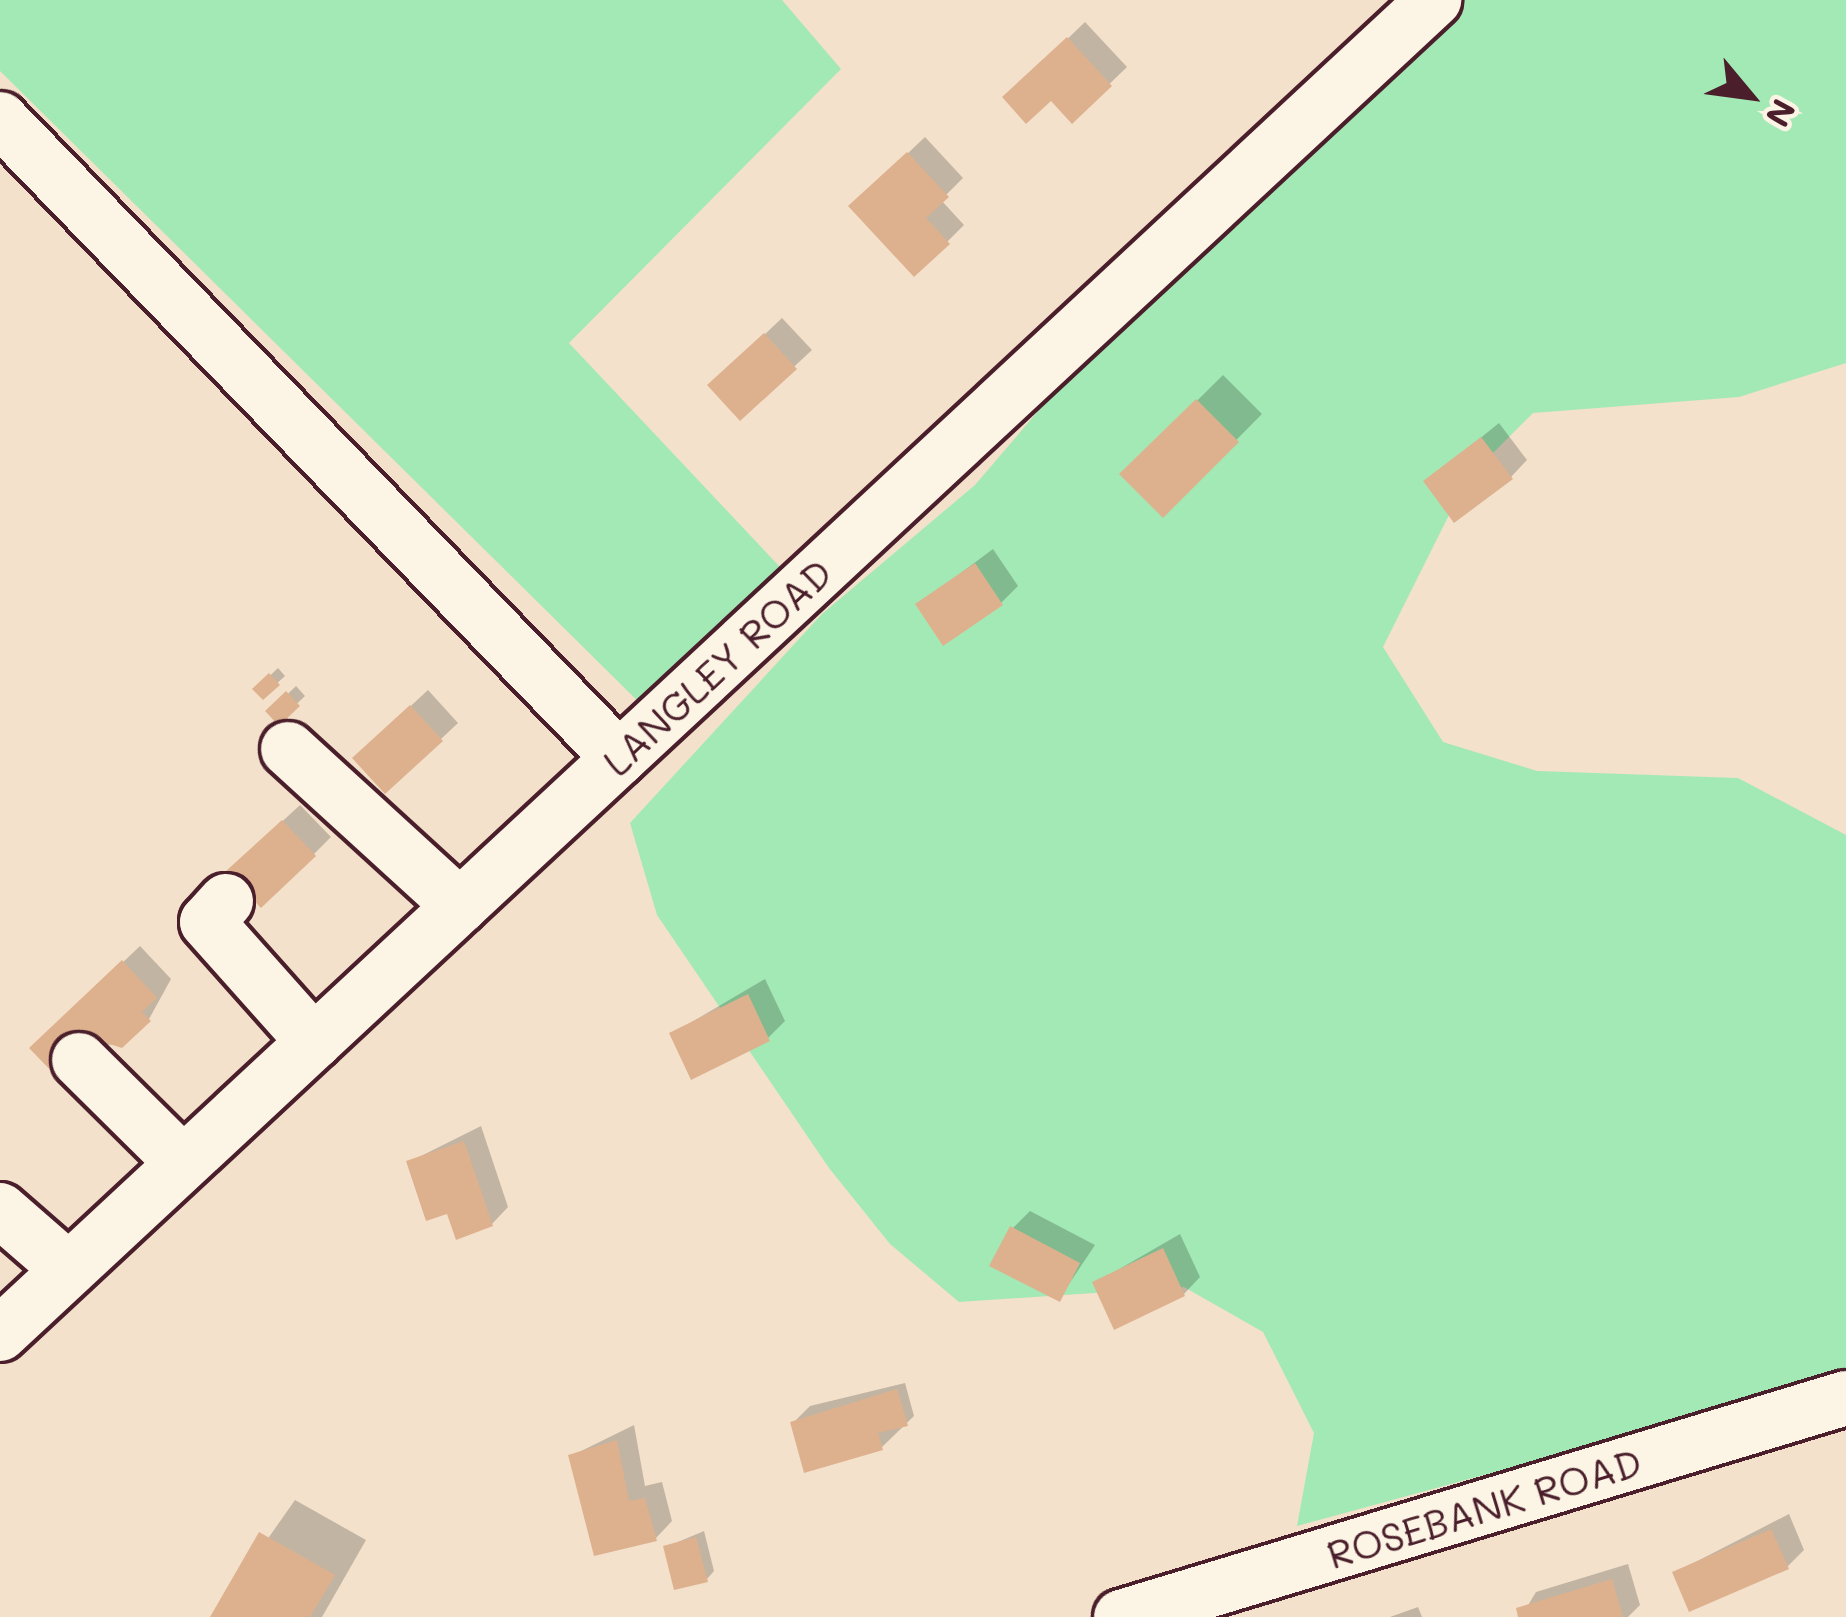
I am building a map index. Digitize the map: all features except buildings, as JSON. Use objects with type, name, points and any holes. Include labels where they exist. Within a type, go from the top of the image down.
[{"type":"street","name":"LANGLEY ROAD","points":[[0,1334],[1434,0]]},
{"type":"street","points":[[0,119],[619,758]]},
{"type":"street","points":[[288,749],[460,906]]},
{"type":"street","points":[[226,901],[207,922],[314,1042]]},
{"type":"street","points":[[79,1060],[183,1163]]},
{"type":"street","points":[[0,1210],[69,1270]]},
{"type":"street","name":"ROSEBANK ROAD","points":[[1120,1617],[1220,1603],[1846,1398]]},
{"type":"green space","points":[[0,0],[782,0],[841,69],[569,343],[796,584],[661,724],[0,71]]},
{"type":"green space","points":[[1450,0],[1846,0],[1846,363],[1739,397],[1533,413],[1467,479],[1383,647],[1443,742],[1537,771],[1738,778],[1846,835],[1846,1376],[1297,1526],[1314,1433],[1263,1332],[1184,1287],[959,1302],[890,1244],[829,1168],[657,915],[630,823],[822,614],[975,485],[1220,198]]}]
